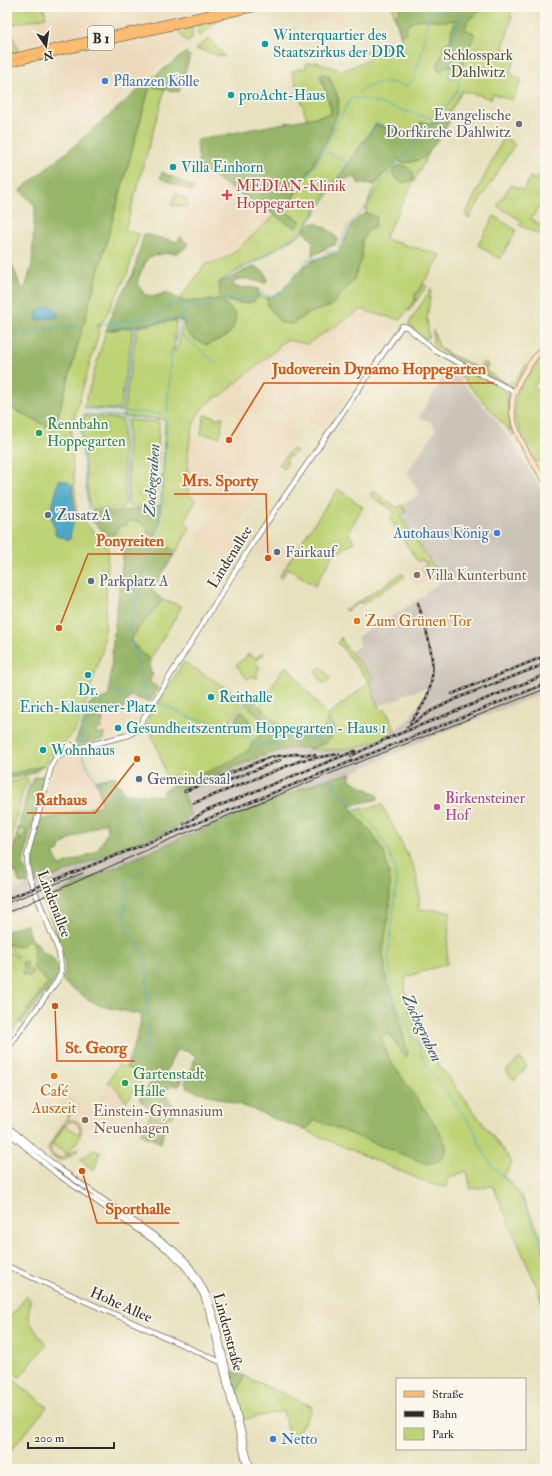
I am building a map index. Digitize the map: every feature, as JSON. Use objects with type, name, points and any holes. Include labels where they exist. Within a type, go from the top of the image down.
[{"type":"main road","name":"B 1","points":[[7,64],[195,19],[237,7]]},
{"type":"main road","name":"B 1","points":[[7,58],[260,7]]},
{"type":"main road","points":[[545,344],[528,366],[515,392],[513,405],[515,426],[529,456],[545,481]]},
{"type":"street","name":"Lindenallee","points":[[7,1049],[54,986],[61,973],[61,958],[30,879],[27,862],[29,847],[52,764],[56,758],[67,751],[71,753],[74,749],[129,736],[137,729],[256,538],[401,327],[405,326],[436,350],[515,392]]},
{"type":"street","name":"Lindenstraße","points":[[7,1126],[57,1167],[156,1235],[186,1261],[198,1278],[208,1298],[216,1325],[247,1469]]},
{"type":"street","name":"Lindenstraße","points":[[7,1131],[57,1174],[152,1238],[166,1248],[182,1263],[199,1288],[206,1304],[223,1363],[250,1469]]},
{"type":"street","name":"Hohe Allee","points":[[7,1266],[223,1363]]},
{"type":"shaded area","points":[[75,7],[189,7],[191,12],[150,23],[18,52],[10,25],[76,12]]},
{"type":"shaded area","points":[[303,7],[336,7],[346,27],[333,33],[329,21],[307,26]]},
{"type":"shaded area","points":[[177,30],[188,43],[74,135],[60,127],[44,60]]},
{"type":"shaded area","points":[[534,97],[545,98],[545,155],[525,145],[537,117],[540,102],[533,100]]},
{"type":"shaded area","name":"MEDIAN-Klinik Hoppegarten","points":[[207,138],[262,208],[274,216],[231,255],[208,264],[180,236],[190,200],[158,184],[162,172],[193,187]]},
{"type":"shaded area","points":[[362,309],[373,318],[398,324],[322,430],[309,422],[289,419],[287,416],[271,417],[267,411],[260,410],[256,414],[219,411],[222,395],[278,348],[279,344],[287,340],[307,344]]},
{"type":"shaded area","points":[[449,368],[493,416],[513,444],[545,496],[545,692],[420,742],[352,773],[320,781],[172,842],[7,915],[7,894],[25,887],[24,882],[29,884],[30,887],[35,885],[35,882],[42,881],[177,827],[190,815],[181,788],[265,755],[289,748],[320,751],[348,749],[367,744],[386,736],[408,720],[422,700],[428,688],[402,695],[402,698],[378,706],[370,681],[373,679],[350,652],[361,645],[357,637],[425,595],[425,593],[441,582],[440,578],[400,516],[398,508],[420,494],[407,473],[436,429],[431,422],[419,417]]},
{"type":"shaded area","points":[[239,417],[285,422],[289,425],[288,427],[298,433],[265,481],[263,487],[233,528],[250,540],[234,565],[201,543],[196,536],[213,512],[188,494],[188,455],[190,437],[220,441]]},
{"type":"shaded area","points":[[263,536],[293,555],[282,572],[252,553]]},
{"type":"shaded area","name":"Villa Kunterbunt","points":[[421,560],[428,564],[422,568],[429,580],[417,588],[405,570]]},
{"type":"shaded area","points":[[153,674],[163,679],[158,688],[149,682]]},
{"type":"shaded area","points":[[130,696],[150,702],[132,729],[105,739],[103,733],[97,734],[96,730],[102,728],[101,723],[103,722],[101,715],[123,708]]},
{"type":"shaded area","points":[[79,753],[98,784],[101,805],[41,820],[56,763],[61,758]]},
{"type":"shaded area","name":"Einstein-Gymnasium Neuenhagen","points":[[46,1080],[62,1089],[93,1113],[105,1092],[104,1091],[108,1082],[117,1089],[126,1102],[96,1137],[86,1131],[76,1146],[81,1150],[71,1157],[57,1163],[41,1150],[56,1132],[53,1129],[63,1115],[35,1094]]},
{"type":"shaded area","points":[[139,1099],[152,1112],[140,1134],[118,1124]]},
{"type":"shaded area","points":[[325,1299],[345,1307],[340,1323],[319,1310]]},
{"type":"green space","points":[[7,7],[44,7],[46,17],[10,25],[18,52],[7,55]]},
{"type":"green space","name":"Schlosspark Dahlwitz","points":[[392,7],[514,7],[510,16],[512,17],[503,48],[517,55],[510,71],[513,76],[522,80],[512,100],[493,94],[491,99],[462,91],[450,112],[441,117],[437,122],[427,124],[420,123],[408,134],[376,125],[301,234],[219,282],[221,299],[246,303],[255,300],[259,296],[267,298],[268,306],[281,323],[292,324],[307,314],[331,306],[354,279],[362,241],[367,232],[375,225],[377,217],[366,213],[375,184],[387,170],[392,168],[398,157],[402,163],[416,161],[424,157],[430,151],[384,239],[441,255],[415,295],[415,299],[400,320],[371,313],[362,309],[307,344],[287,340],[279,344],[278,348],[222,395],[209,401],[200,411],[194,423],[190,437],[188,452],[188,494],[196,500],[185,521],[190,528],[176,552],[160,542],[151,546],[158,530],[161,505],[165,420],[123,416],[137,327],[176,320],[174,352],[177,348],[184,322],[185,327],[235,318],[236,315],[220,299],[184,302],[180,299],[207,262],[208,264],[231,255],[274,216],[284,212],[313,165],[337,115],[339,100],[329,76],[320,75],[331,109],[331,114],[307,119],[292,71],[306,68],[306,64],[316,62],[342,71],[369,59],[365,51],[402,41]]},
{"type":"green space","points":[[400,7],[482,7],[466,25],[465,30],[473,32],[475,36],[464,55],[464,63],[447,66],[442,71],[438,70],[437,66],[443,53],[443,45],[451,41],[451,32],[456,20],[418,20],[412,22],[406,27],[406,33],[401,36],[395,15],[400,13]]},
{"type":"green space","points":[[217,21],[200,36],[198,35],[198,25]]},
{"type":"green space","points":[[191,27],[192,35],[188,43],[177,30]]},
{"type":"green space","points":[[209,38],[225,57],[196,49]]},
{"type":"green space","points":[[186,52],[190,56],[179,92],[150,86],[54,430],[7,406],[7,253],[22,289],[26,286],[32,264],[35,206],[20,190],[68,151],[150,80]],"holes":[[[37,311],[57,317],[37,319]]]},
{"type":"green space","points":[[320,74],[325,74],[328,76],[334,87],[338,99],[338,109],[334,123],[318,156],[284,211],[301,221],[295,228],[199,168],[197,140],[331,114],[331,109]]},
{"type":"green space","name":"Rennbahn Hoppegarten","points":[[150,86],[165,89],[125,230],[139,234],[128,272],[104,320],[102,323],[98,323],[97,327],[101,325],[71,429],[77,517],[84,521],[108,548],[105,631],[102,652],[82,714],[74,733],[55,753],[48,756],[49,760],[43,766],[7,775],[7,406],[54,430]]},
{"type":"green space","points":[[450,112],[451,118],[446,127],[439,139],[424,157],[419,160],[406,163],[400,162],[398,158],[392,168],[381,176],[378,182],[369,185],[358,183],[356,178],[350,178],[334,187],[333,186],[376,125],[408,134],[420,123],[426,122],[427,124],[437,122],[441,117]]},
{"type":"green space","points":[[504,137],[515,144],[469,218],[465,215]]},
{"type":"green space","points":[[398,166],[405,166],[414,173],[413,180],[404,183],[396,179],[393,174],[393,170]]},
{"type":"green space","points":[[542,170],[545,172],[545,183],[537,196],[545,200],[545,207],[540,205],[531,219],[536,221],[535,223],[545,227],[545,237],[519,225],[522,221],[497,206],[511,185],[524,190],[530,177],[537,180]]},
{"type":"green space","points":[[162,172],[193,187],[191,191],[160,178]]},
{"type":"green space","points":[[176,193],[188,200],[187,207],[171,205]]},
{"type":"green space","points":[[366,213],[377,217],[375,225],[367,232],[362,241],[362,258],[354,279],[331,306],[307,314],[292,324],[281,323],[268,306],[267,298],[278,294],[307,264],[320,258],[338,253],[353,223]]},
{"type":"green space","points":[[494,216],[516,230],[500,259],[478,245]]},
{"type":"green space","points":[[315,223],[328,230],[338,239],[335,245],[312,255],[313,242],[304,233],[308,226]]},
{"type":"green space","points":[[144,234],[178,242],[180,236],[189,245],[177,253],[167,253],[148,257],[138,279],[138,285],[145,295],[156,296],[166,292],[184,302],[220,299],[219,282],[255,266],[264,272],[267,278],[266,283],[241,279],[233,283],[234,286],[240,288],[253,288],[259,290],[255,301],[250,303],[239,303],[221,299],[236,315],[233,329],[227,336],[207,345],[191,337],[186,331],[184,322],[176,320],[106,331],[115,306],[133,274]]},
{"type":"green space","points":[[424,284],[427,286],[408,312],[416,300],[416,295]]},
{"type":"green space","points":[[431,289],[427,319],[429,336],[426,340],[409,325],[409,323]]},
{"type":"green space","points":[[133,327],[120,410],[84,407],[106,331]]},
{"type":"green space","points":[[433,330],[440,348],[444,351],[478,368],[484,361],[485,362],[481,371],[446,354],[433,345]]},
{"type":"green space","points":[[545,352],[545,371],[533,387],[545,396],[545,459],[538,462],[535,461],[520,430],[515,412],[515,402],[523,378],[526,379]]},
{"type":"green space","points":[[443,356],[506,390],[505,393],[510,428],[509,431]]},
{"type":"green space","points":[[487,363],[487,372],[508,384],[515,380],[527,364],[516,384],[510,387],[482,373]]},
{"type":"green space","points":[[508,392],[510,396],[515,433],[512,436],[510,432],[511,427]]},
{"type":"green space","points":[[204,415],[219,419],[220,417],[223,417],[220,437],[201,434]]},
{"type":"green space","points":[[85,416],[122,419],[125,505],[123,507],[93,510],[89,505],[81,423]]},
{"type":"green space","points":[[128,420],[159,422],[156,505],[128,506]]},
{"type":"green space","points":[[291,449],[297,451],[292,456],[288,457],[286,461],[288,462],[284,469],[279,465]]},
{"type":"green space","points":[[338,489],[363,507],[348,532],[354,542],[333,555],[315,586],[288,568],[282,578],[279,577],[305,537]]},
{"type":"green space","points":[[373,491],[398,508],[402,505],[406,512],[400,516],[439,575],[429,580],[422,568],[428,564],[421,560],[418,562],[390,519],[393,517],[394,511],[370,495]]},
{"type":"green space","points":[[161,505],[158,530],[151,545],[160,542],[176,552],[152,590],[163,600],[139,627],[130,641],[150,660],[150,672],[153,674],[149,682],[158,688],[150,702],[130,696],[123,708],[102,715],[102,728],[96,730],[97,734],[103,733],[105,739],[77,745],[75,743],[90,703],[109,696],[123,546],[127,549],[141,547],[141,542],[146,540],[149,536],[145,526],[136,521],[129,521],[126,525],[119,527],[117,532],[106,537],[102,530],[85,513],[127,510]]},
{"type":"green space","points":[[135,520],[144,526],[149,536],[141,547],[127,549],[118,539],[116,538],[113,540],[112,534],[117,532],[119,527],[126,525],[129,521]]},
{"type":"green space","points":[[401,574],[405,577],[362,604],[360,602],[346,611],[344,609],[348,609]]},
{"type":"green space","points":[[163,600],[182,606],[150,660],[130,641],[139,627]]},
{"type":"green space","points":[[341,637],[345,646],[374,679],[370,682],[378,706],[382,711],[386,710],[395,730],[375,741],[353,748],[331,750],[308,749],[320,746],[332,735],[334,730],[333,724],[329,718],[322,736],[288,734],[260,706],[282,670],[287,666],[328,717],[330,713],[369,683],[338,643]]},
{"type":"green space","points":[[263,653],[264,654],[255,661],[260,668],[256,675],[258,677],[256,679],[253,676],[247,679],[236,665],[249,654],[255,658]]},
{"type":"green space","points":[[184,662],[244,699],[230,722],[237,726],[244,713],[239,712],[245,703],[269,728],[257,738],[262,741],[237,758],[223,766],[178,784],[183,777],[173,775],[166,776],[158,749],[147,724],[149,717]]},
{"type":"green space","points":[[321,667],[331,679],[324,684],[315,672]]},
{"type":"green space","points":[[249,696],[289,734],[321,734],[328,718],[333,723],[333,733],[329,740],[325,743],[313,748],[289,748],[265,755],[181,788],[190,815],[177,827],[42,881],[35,882],[32,859],[41,820],[101,805],[98,784],[95,782],[97,780],[116,776],[116,783],[122,788],[123,794],[164,796],[163,790],[169,788],[177,779],[178,784],[242,755],[250,749],[255,740],[269,728],[245,703]],"holes":[[[106,822],[107,833],[98,849],[93,853],[60,866],[53,853],[59,851],[62,845],[74,837]]]},
{"type":"green space","points":[[239,712],[244,713],[250,722],[235,726],[233,724]]},
{"type":"green space","points":[[43,766],[31,774],[7,779],[7,775]]},
{"type":"green space","points":[[352,773],[349,779],[376,794],[379,799],[350,805],[353,811],[372,833],[384,853],[390,879],[390,905],[383,951],[386,977],[398,1013],[408,1054],[405,1057],[389,1033],[381,1036],[393,1065],[430,1117],[444,1140],[446,1151],[443,1157],[434,1163],[427,1164],[316,1120],[305,1130],[252,1109],[187,1088],[185,1082],[196,1056],[189,1052],[177,1049],[165,1074],[158,1074],[155,1076],[172,1082],[181,1080],[181,1084],[178,1086],[172,1085],[164,1092],[176,1109],[173,1118],[168,1117],[161,1143],[140,1134],[152,1112],[139,1099],[154,1077],[126,1067],[137,1037],[142,1015],[101,1006],[89,1000],[62,981],[65,969],[64,959],[47,907],[42,900],[172,842],[320,781]]},
{"type":"green space","points":[[35,777],[44,777],[23,862],[29,884],[19,882],[16,872],[8,871],[28,789]],"holes":[[[24,828],[26,832],[20,841],[18,833],[19,830]]]},
{"type":"green space","points":[[27,778],[29,781],[23,791],[7,856],[7,783]]},
{"type":"green space","points":[[382,805],[415,870],[419,890],[419,909],[450,911],[447,964],[406,977],[406,994],[414,1024],[427,1049],[512,1162],[504,1176],[521,1195],[545,1244],[545,1311],[536,1285],[493,1186],[471,1189],[467,1171],[448,1178],[447,1187],[430,1184],[305,1130],[316,1120],[235,851],[381,1035],[389,1033],[405,1057],[398,1013],[386,977],[383,951],[390,905],[372,833],[353,811]]},
{"type":"green space","points":[[24,828],[26,832],[22,841],[20,841],[18,833],[19,830]]},
{"type":"green space","points":[[25,924],[27,925],[30,938],[20,946],[7,944],[7,931]]},
{"type":"green space","points":[[30,938],[35,948],[32,956],[35,959],[38,974],[44,977],[48,982],[10,1034],[7,1033],[7,952],[13,954],[16,958],[18,957],[7,946],[7,944],[20,946]]},
{"type":"green space","points":[[31,940],[38,944],[41,951],[50,955],[59,968],[56,979],[22,1024],[19,1023],[20,1020],[48,982],[37,972],[33,965],[35,959],[32,956],[35,948]]},
{"type":"green space","points":[[23,961],[27,963],[27,967],[30,970],[32,970],[33,973],[29,977],[26,974],[22,974],[22,971],[25,969],[22,965]]},
{"type":"green space","points":[[520,1058],[527,1066],[514,1080],[506,1071]]},
{"type":"green space","name":"Gartenstadt Halle","points":[[118,1065],[142,1073],[138,1078],[142,1082],[126,1102],[117,1089],[108,1082]]},
{"type":"green space","points":[[70,1113],[71,1114],[67,1120],[74,1120],[78,1122],[81,1127],[81,1131],[78,1140],[67,1155],[77,1149],[78,1151],[61,1161],[61,1159],[56,1158],[52,1156],[49,1153],[48,1148]],"holes":[[[72,1121],[79,1128],[79,1134],[65,1125],[52,1144],[67,1154],[61,1158],[55,1157],[51,1152],[51,1145],[64,1125]]]},
{"type":"green space","points":[[94,1150],[101,1153],[99,1154],[94,1171],[80,1160]]},
{"type":"green space","points":[[27,1296],[30,1299],[29,1318],[38,1334],[47,1344],[20,1377],[7,1370],[7,1321]]},
{"type":"green space","points":[[231,1370],[244,1376],[236,1396],[230,1371]]},
{"type":"green space","points":[[7,1374],[47,1407],[7,1455]]},
{"type":"green space","points":[[244,1376],[311,1406],[312,1409],[298,1432],[290,1441],[283,1411],[242,1420],[236,1396]]},
{"type":"water","points":[[49,305],[59,314],[57,317],[37,320],[37,311]]},
{"type":"water","points":[[59,480],[69,482],[73,487],[74,519],[70,536],[71,538],[68,540],[63,537],[59,537],[54,533],[56,531],[52,521],[52,508]]},
{"type":"waterway","points":[[416,72],[422,52],[429,14],[446,7]]},
{"type":"waterway","points":[[98,325],[159,315],[171,302],[189,305],[195,308],[208,305],[221,299],[238,301],[252,298],[260,293],[267,296],[279,294],[308,259],[321,258],[327,252],[336,252],[348,225],[369,204],[381,185],[418,138],[433,125],[458,89],[459,84],[457,80],[449,77],[449,74],[451,52],[454,43],[453,36],[465,7]]},
{"type":"waterway","points":[[358,93],[380,82],[407,86],[413,81],[415,76]]},
{"type":"waterway","points":[[305,179],[316,164],[351,99],[357,98],[365,100]]},
{"type":"waterway","points":[[370,101],[436,120]]},
{"type":"waterway","points":[[219,282],[243,267],[259,261],[302,230],[376,123],[418,138]]},
{"type":"waterway","points":[[327,152],[346,162]]},
{"type":"waterway","name":"Zochegraben","points":[[167,413],[171,352],[188,306]]},
{"type":"waterway","points":[[106,329],[182,318]]},
{"type":"waterway","points":[[122,412],[135,325]]},
{"type":"waterway","points":[[7,342],[24,333],[78,326]]},
{"type":"waterway","points":[[178,332],[219,365]]},
{"type":"waterway","points":[[86,409],[162,414]]},
{"type":"waterway","points":[[88,509],[80,423],[84,414],[160,419]]},
{"type":"waterway","points":[[125,418],[127,503]]},
{"type":"waterway","name":"Zochegraben","points":[[152,698],[147,696],[142,683],[129,628],[131,616],[139,595],[148,558],[160,524],[167,420]]},
{"type":"waterway","points":[[114,693],[147,696]]},
{"type":"waterway","points":[[80,745],[83,729],[88,717],[103,703]]},
{"type":"waterway","name":"Zochegraben","points":[[159,703],[191,718],[211,722],[227,728]]},
{"type":"waterway","name":"Zochegraben","points":[[229,729],[255,741],[259,746],[292,737],[317,739],[319,743]]},
{"type":"waterway","points":[[81,754],[96,781],[108,792],[135,796],[137,799],[136,820],[145,833]]},
{"type":"waterway","name":"Zochegraben","points":[[333,778],[336,793],[351,803],[370,822],[385,844],[395,866],[394,874],[397,879],[388,955],[393,991],[400,1014],[404,1019],[412,1037],[417,1041],[424,1062],[473,1128],[484,1153],[493,1167],[519,1193],[545,1252]]},
{"type":"waterway","points":[[142,870],[141,873],[126,882],[129,895],[124,912],[127,932],[136,942],[146,959],[148,1015]]},
{"type":"waterway","points":[[127,1067],[135,1057],[146,1054],[149,1025]]},
{"type":"tram line","points":[[7,913],[171,839],[324,776],[545,689]]},
{"type":"tram line","points":[[7,903],[83,873]]},
{"type":"railway","points":[[410,722],[421,708],[428,694],[432,679],[431,650],[418,603]]},
{"type":"railway","points":[[452,694],[545,656]]},
{"type":"railway","points":[[407,727],[431,711],[460,697],[545,664]]},
{"type":"railway","points":[[351,756],[384,740],[545,675]]},
{"type":"railway","points":[[7,899],[545,684]]},
{"type":"railway","points":[[184,824],[206,811],[355,751]]},
{"type":"railway","points":[[185,791],[270,757],[295,754],[315,755]]},
{"type":"railway","points":[[194,803],[302,760],[339,754]]},
{"type":"railway","points":[[227,781],[280,760]]},
{"type":"place","name":"Winterquartier des Staatszirkus der DDR","points":[[265,44]]},
{"type":"place","name":"Pflanzen Kölle","points":[[105,81]]},
{"type":"place","name":"proAcht-Haus","points":[[231,95]]},
{"type":"place","name":"Evangelische Dorfkirche Dahlwitz","points":[[519,124]]},
{"type":"place","name":"Villa Einhorn","points":[[173,167]]},
{"type":"place","name":"MEDIAN-Klinik Hoppegarten","points":[[227,195]]},
{"type":"place","name":"Rennbahn Hoppegarten","points":[[39,433]]},
{"type":"place","name":"Judoverein Dynamo Hoppegarten","points":[[229,440]]},
{"type":"place","name":"Zusatz A","points":[[48,515]]},
{"type":"place","name":"Autohaus König","points":[[497,533]]},
{"type":"place","name":"Fairkauf","points":[[277,552]]},
{"type":"place","name":"Mrs. Sporty","points":[[268,558]]},
{"type":"place","name":"Villa Kunterbunt","points":[[417,575]]},
{"type":"place","name":"Parkplatz A","points":[[91,581]]},
{"type":"place","name":"Zum Grünen Tor","points":[[357,621]]},
{"type":"place","name":"Ponyreiten","points":[[59,628]]},
{"type":"place","name":"Dr. Erich-Klausener-Platz","points":[[88,675]]},
{"type":"place","name":"Reithalle","points":[[211,697]]},
{"type":"place","name":"Gesundheitszentrum Hoppegarten - Haus 1","points":[[118,728]]},
{"type":"place","name":"Wohnhaus","points":[[43,750]]},
{"type":"place","name":"Rathaus","points":[[137,759]]},
{"type":"place","name":"Gemeindesaal","points":[[139,779]]},
{"type":"place","name":"Birkensteiner Hof","points":[[437,807]]},
{"type":"place","name":"St. Georg","points":[[55,1006]]},
{"type":"place","name":"Café Auszeit","points":[[54,1076]]},
{"type":"place","name":"Gartenstadt Halle","points":[[125,1083]]},
{"type":"place","name":"Einstein-Gymnasium Neuenhagen","points":[[85,1120]]},
{"type":"place","name":"Sporthalle","points":[[82,1171]]},
{"type":"place","name":"Netto","points":[[273,1439]]}]
